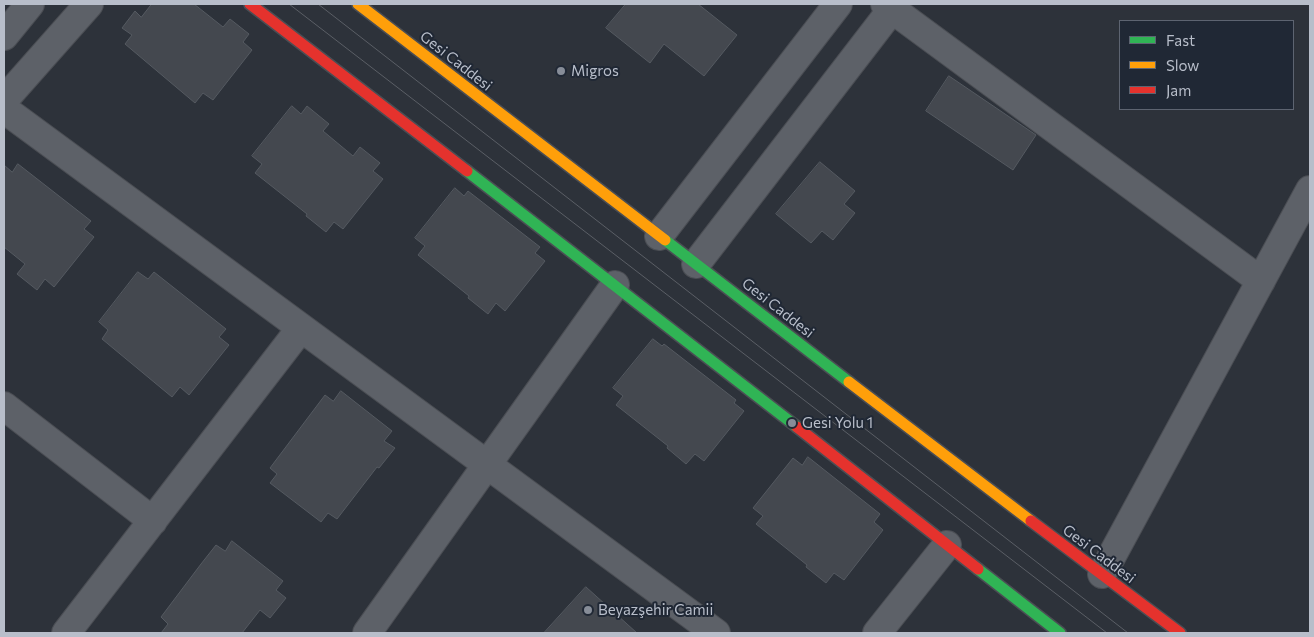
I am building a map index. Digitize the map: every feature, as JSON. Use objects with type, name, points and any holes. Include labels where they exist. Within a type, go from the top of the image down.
[{"type":"main road","points":[[250,4],[615,285],[1060,633]]},
{"type":"main road","name":"Gesi Caddesi","points":[[358,4],[1180,633]]},
{"type":"main road","points":[[377,4],[397,34]]},
{"type":"street","points":[[4,36],[30,4]]},
{"type":"street","points":[[4,100],[88,4]]},
{"type":"street","points":[[659,236],[838,4]]},
{"type":"street","points":[[696,264],[891,5],[1261,281]]},
{"type":"street","points":[[4,109],[716,633]]},
{"type":"street","points":[[1102,574],[1310,190]]},
{"type":"street","points":[[367,633],[615,285]]},
{"type":"street","points":[[66,633],[301,328]]},
{"type":"street","points":[[4,406],[153,520]]},
{"type":"street","points":[[877,633],[947,546]]},
{"type":"building","points":[[152,4],[194,4],[223,27],[230,19],[249,34],[243,42],[252,50],[213,100],[203,93],[195,103],[125,44],[132,35],[122,28],[135,11],[141,17]]},
{"type":"building","points":[[626,4],[698,4],[737,35],[704,76],[664,44],[650,63],[606,28]]},
{"type":"building","points":[[949,76],[1036,135],[1013,170],[926,111]]},
{"type":"building","points":[[292,106],[301,114],[307,106],[329,124],[323,131],[353,156],[360,147],[380,163],[373,171],[383,179],[343,229],[334,222],[326,232],[306,216],[307,214],[255,173],[262,164],[252,156]]},
{"type":"building","points":[[820,162],[855,191],[844,204],[855,213],[833,240],[822,231],[811,243],[776,214]]},
{"type":"building","points":[[18,164],[91,221],[84,229],[94,237],[54,287],[45,279],[37,290],[17,274],[25,264],[4,247],[4,165],[12,172]]},
{"type":"building","points":[[455,188],[464,196],[468,191],[540,247],[535,253],[545,261],[505,311],[496,303],[488,314],[468,298],[469,296],[418,255],[425,246],[415,238]]},
{"type":"building","points":[[138,272],[148,279],[154,272],[226,329],[219,337],[229,345],[189,395],[180,387],[172,397],[102,339],[108,330],[99,322]]},
{"type":"building","points":[[653,339],[662,346],[664,344],[736,400],[734,403],[744,411],[704,461],[695,454],[686,464],[667,448],[668,446],[616,405],[623,396],[613,388]]},
{"type":"building","points":[[341,391],[392,431],[384,441],[395,448],[379,468],[377,467],[337,519],[328,513],[321,522],[270,483],[277,474],[270,468],[325,395],[333,401]]},
{"type":"building","points":[[808,457],[880,514],[874,522],[883,530],[844,580],[834,573],[826,583],[806,567],[807,565],[756,524],[763,516],[753,508],[793,458],[802,465]]},
{"type":"building","points":[[232,541],[283,581],[276,590],[286,598],[270,618],[260,610],[242,633],[161,633],[168,624],[161,617],[201,564],[216,545],[225,551]]},
{"type":"building","name":"Beyazşehir Camii","points":[[586,587],[637,633],[544,633]]},
{"type":"tram line","points":[[289,4],[1107,633]]},
{"type":"tram line","points":[[318,4],[1128,633]]},
{"type":"traffic: fast","points":[[467,171],[797,427]]},
{"type":"traffic: fast","points":[[665,240],[849,382]]},
{"type":"traffic: fast","points":[[978,569],[1060,633]]},
{"type":"traffic: slow","points":[[358,4],[665,240]]},
{"type":"traffic: slow","points":[[849,382],[1031,521]]},
{"type":"traffic: jam","points":[[250,4],[467,171]]},
{"type":"traffic: jam","points":[[797,427],[978,569]]},
{"type":"traffic: jam","points":[[1031,521],[1180,633]]},
{"type":"place","name":"Migros","points":[[561,71]]},
{"type":"place","name":"Gesi Yolu 1","points":[[792,423]]},
{"type":"place","name":"Beyazşehir Camii","points":[[588,610]]}]
